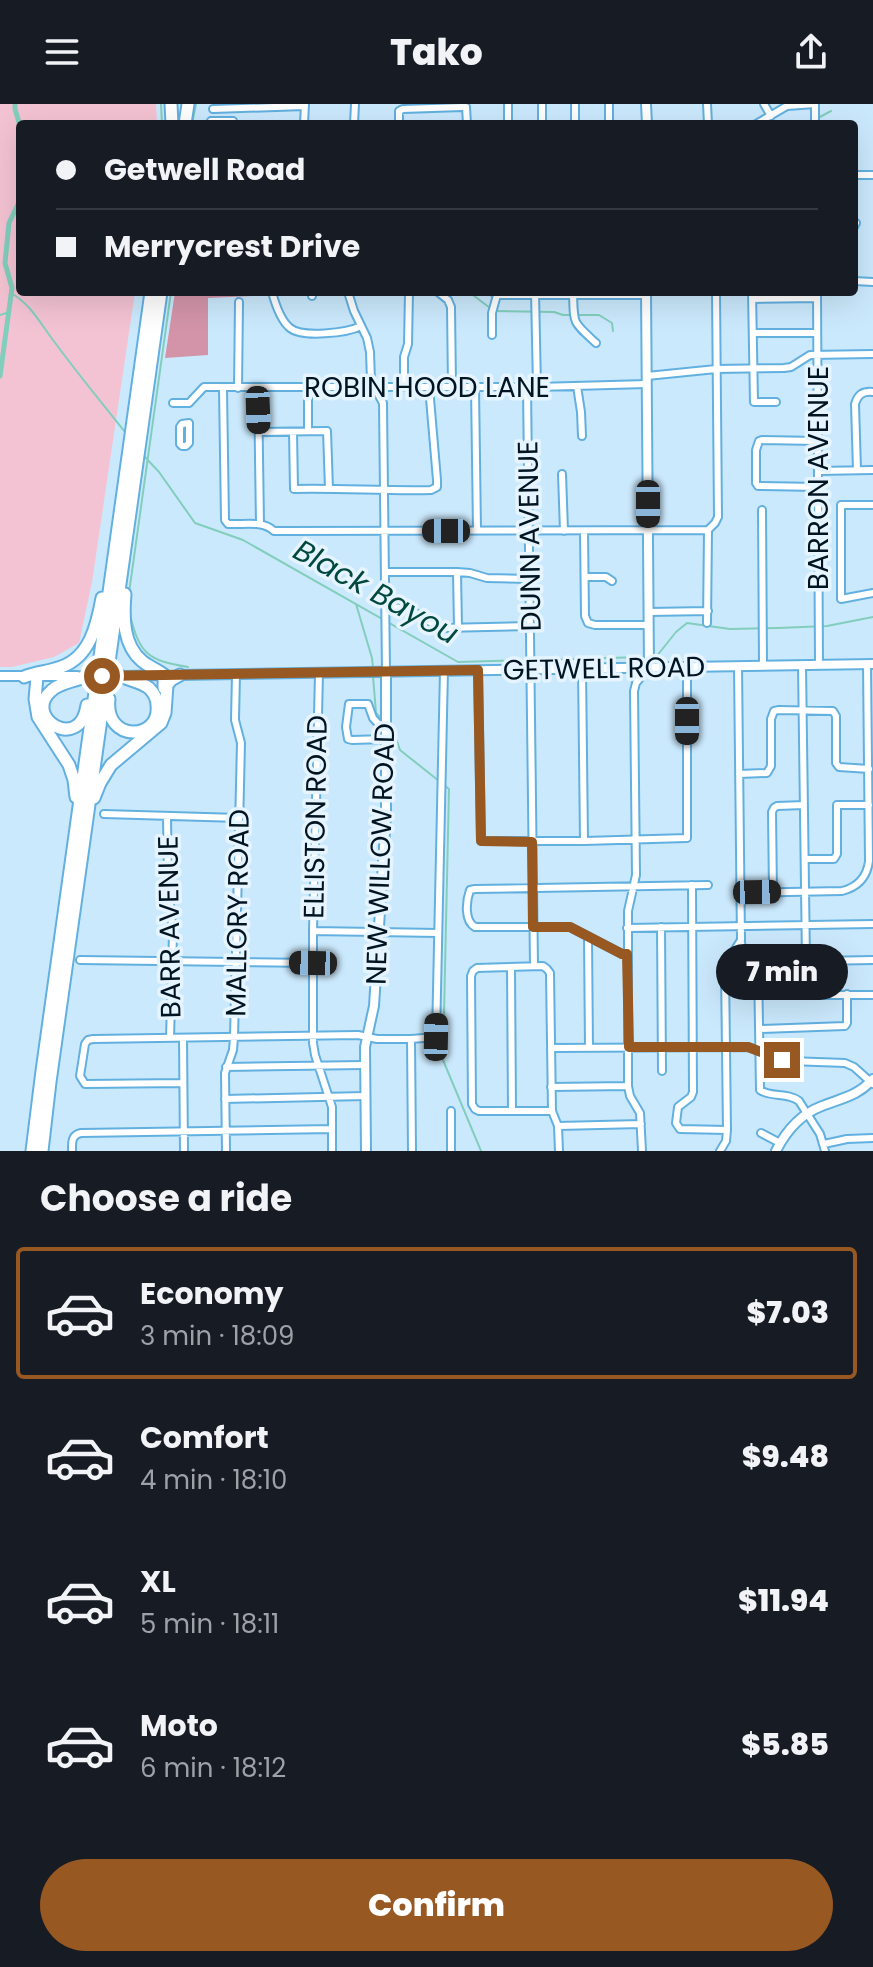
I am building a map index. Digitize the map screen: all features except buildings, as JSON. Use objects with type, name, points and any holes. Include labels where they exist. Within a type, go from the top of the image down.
[{"type":"highway","points":[[150,296],[132,428],[124,617],[130,645],[144,663],[164,675],[166,698]]},
{"type":"highway","points":[[32,1151],[76,826],[160,296]]},
{"type":"highway","points":[[86,676],[60,685],[45,697],[44,714],[55,727],[74,727],[86,714],[119,486],[122,470],[133,460]]},
{"type":"highway","points":[[42,1151],[133,460]]},
{"type":"highway","points":[[119,676],[148,687],[156,698],[158,708],[155,718],[144,730],[122,730],[111,720],[108,710],[126,582]]},
{"type":"highway","points":[[11,676],[62,667],[77,658],[90,640],[100,606]]},
{"type":"highway","points":[[84,838],[94,796],[103,777],[123,754],[158,727],[164,716],[168,682],[180,675]]},
{"type":"highway","points":[[11,676],[29,683],[35,693]]},
{"type":"highway","points":[[37,677],[36,708],[40,722],[64,755],[73,775],[76,826]]},
{"type":"main road","points":[[646,296],[649,660]]},
{"type":"main road","name":"GETWELL ROAD","points":[[11,676],[478,670],[531,663],[582,668],[633,667],[649,660],[687,666],[870,664]]},
{"type":"main road","name":"NEW WILLOW ROAD","points":[[366,1151],[365,1065],[367,1036],[375,1005],[386,815],[386,672]]},
{"type":"main road","points":[[778,1147],[807,1113],[849,1098],[872,1082]]},
{"type":"street","points":[[764,104],[771,116]]},
{"type":"street","points":[[764,120],[787,106],[815,104]]},
{"type":"street","points":[[213,109],[305,105]]},
{"type":"street","points":[[399,120],[399,111],[427,106],[466,107],[467,120]]},
{"type":"street","points":[[273,296],[280,314],[292,330],[339,332],[361,326]]},
{"type":"street","points":[[349,296],[367,338],[370,376],[383,403],[386,672]]},
{"type":"street","points":[[404,387],[409,296]]},
{"type":"street","points":[[443,296],[448,300],[451,313],[452,387]]},
{"type":"street","points":[[492,335],[495,296]]},
{"type":"street","points":[[536,296],[537,387]]},
{"type":"street","points":[[573,296],[576,325],[596,343]]},
{"type":"street","points":[[223,388],[225,520],[228,524],[260,524],[274,531],[708,530],[718,517],[716,296]]},
{"type":"street","points":[[752,296],[754,402],[776,402]]},
{"type":"street","name":"BARRON AVENUE","points":[[817,296],[819,665]]},
{"type":"street","points":[[238,388],[239,302]]},
{"type":"street","points":[[753,333],[817,333]]},
{"type":"street","name":"ROBIN HOOD LANE","points":[[189,403],[202,388],[207,387],[577,386],[647,380],[716,369],[791,367],[806,357],[817,355],[873,354]]},
{"type":"street","points":[[577,386],[582,436]]},
{"type":"street","points":[[293,432],[294,489],[431,490],[437,487],[429,387]]},
{"type":"street","points":[[475,387],[477,530]]},
{"type":"street","name":"DUNN AVENUE","points":[[527,387],[534,966],[543,966],[550,973],[552,1111],[558,1126],[559,1151]]},
{"type":"street","points":[[258,388],[260,524]]},
{"type":"street","points":[[308,388],[308,431]]},
{"type":"street","points":[[857,470],[855,404],[862,393],[873,392]]},
{"type":"street","points":[[173,403],[189,403],[189,423]]},
{"type":"street","points":[[259,432],[327,431],[329,489]]},
{"type":"street","points":[[817,441],[759,441],[756,483],[758,486],[818,487]]},
{"type":"street","points":[[818,471],[873,470]]},
{"type":"street","points":[[562,474],[564,531]]},
{"type":"street","points":[[873,505],[841,505],[841,599],[873,593]]},
{"type":"street","points":[[762,510],[763,665]]},
{"type":"street","points":[[707,623],[708,530]]},
{"type":"street","points":[[584,531],[585,616],[588,623],[648,625]]},
{"type":"street","points":[[385,572],[457,572],[487,578],[529,579]]},
{"type":"street","points":[[457,572],[458,628]]},
{"type":"street","points":[[585,577],[606,577],[612,581]]},
{"type":"street","points":[[385,607],[415,612],[432,625],[442,628],[530,626]]},
{"type":"street","points":[[649,612],[708,611]]},
{"type":"street","points":[[635,685],[649,660]]},
{"type":"street","points":[[741,893],[842,891],[869,877],[870,664]]},
{"type":"street","points":[[802,665],[806,961]]},
{"type":"street","points":[[478,670],[481,841],[532,842],[687,838],[687,666]]},
{"type":"street","points":[[738,666],[742,949],[746,957],[758,962],[873,960]]},
{"type":"street","points":[[633,667],[636,840],[634,885],[627,928],[628,1086],[640,1113],[642,1151]]},
{"type":"street","points":[[582,668],[584,841]]},
{"type":"street","points":[[183,1083],[88,1085],[82,1082],[80,1074],[84,1047],[89,1039],[312,1035],[377,1039],[436,1037],[444,670]]},
{"type":"street","name":"ELLISTON ROAD","points":[[319,673],[312,1035],[313,1049],[332,1109],[332,1151]]},
{"type":"street","name":"MALLORY ROAD","points":[[226,1151],[226,1067],[234,1037],[241,743],[235,720],[236,674]]},
{"type":"street","points":[[368,704],[374,720],[386,736],[365,741],[348,739],[348,705],[368,704]]},
{"type":"street","points":[[739,774],[767,773],[770,770],[772,714],[779,710],[803,709],[833,711],[836,716],[836,763],[839,767],[871,769]]},
{"type":"street","points":[[773,892],[772,812],[777,806],[804,805]]},
{"type":"street","points":[[805,859],[834,859],[837,854],[837,805],[869,805]]},
{"type":"street","points":[[104,814],[239,818]]},
{"type":"street","name":"BARR AVENUE","points":[[167,816],[167,880],[173,930],[170,1038]]},
{"type":"street","points":[[692,885],[693,1092],[678,1107],[676,1123],[680,1129],[687,1130],[727,1130]]},
{"type":"street","points":[[627,954],[570,927],[475,927],[468,920],[470,890],[708,885]]},
{"type":"street","points":[[627,928],[873,924]]},
{"type":"street","points":[[661,927],[662,1071]]},
{"type":"street","points":[[313,931],[438,933]]},
{"type":"street","points":[[588,937],[589,1048]]},
{"type":"street","points":[[720,1151],[726,1141],[727,1130],[725,969],[741,940]]},
{"type":"street","points":[[80,960],[313,963]]},
{"type":"street","points":[[758,962],[760,1090],[795,1098],[807,1113],[825,1148],[847,1139],[873,1138]]},
{"type":"street","points":[[534,966],[477,968],[473,971],[472,1104],[479,1111],[552,1111]]},
{"type":"street","points":[[511,967],[512,1111]]},
{"type":"street","points":[[759,1029],[845,1026],[847,994]]},
{"type":"street","points":[[759,995],[873,995]]},
{"type":"street","name":"BARR AVENUE","points":[[183,1038],[184,1151]]},
{"type":"street","points":[[411,1039],[412,1151]]},
{"type":"street","points":[[551,1048],[748,1047],[789,1061],[845,1063],[872,1082]]},
{"type":"street","points":[[226,1067],[365,1065]]},
{"type":"street","points":[[551,1087],[628,1086]]},
{"type":"street","points":[[225,1099],[365,1096]]},
{"type":"street","points":[[451,1111],[451,1151]]},
{"type":"street","points":[[558,1126],[641,1124]]},
{"type":"street","points":[[72,1151],[74,1137],[81,1133],[332,1129]]},
{"type":"street","points":[[761,1133],[778,1147]]},
{"type":"shaded area","points":[[0,104],[156,104],[157,120],[16,120],[16,296],[134,296],[92,582],[79,643],[54,657],[0,667]]},
{"type":"shaded area","points":[[174,296],[252,296],[208,298],[208,355],[165,358]]},
{"type":"waterway","points":[[15,104],[18,120]]},
{"type":"waterway","points":[[161,104],[162,120]]},
{"type":"waterway","points":[[193,120],[196,104]]},
{"type":"waterway","points":[[818,118],[831,111]]},
{"type":"waterway","points":[[0,376],[12,288],[5,263],[9,223],[16,208]]},
{"type":"waterway","name":"Black Bayou","points":[[11,293],[31,309],[125,432]]},
{"type":"waterway","points":[[129,593],[170,296]]},
{"type":"waterway","points":[[474,296],[490,308]]},
{"type":"waterway","points":[[496,311],[599,315],[612,323],[613,331]]},
{"type":"waterway","points":[[0,315],[9,312]]},
{"type":"waterway","name":"Black Bayou","points":[[144,456],[195,523],[243,540],[458,662],[645,657]]},
{"type":"waterway","points":[[356,604],[373,667]]},
{"type":"waterway","points":[[130,615],[142,648],[148,654],[164,662],[188,667]]},
{"type":"waterway","name":"Black Bayou","points":[[651,657],[656,657],[687,623],[730,629],[778,628],[827,626],[873,617]]},
{"type":"waterway","points":[[373,676],[376,713],[383,720]]},
{"type":"waterway","points":[[388,726],[394,732],[400,750],[439,781]]},
{"type":"waterway","points":[[445,786],[449,789],[443,1060],[481,1151]]},
{"type":"route","points":[[102,676],[478,670],[481,841],[532,842],[533,927],[570,927],[627,954],[629,1047],[748,1047],[782,1060]]}]
